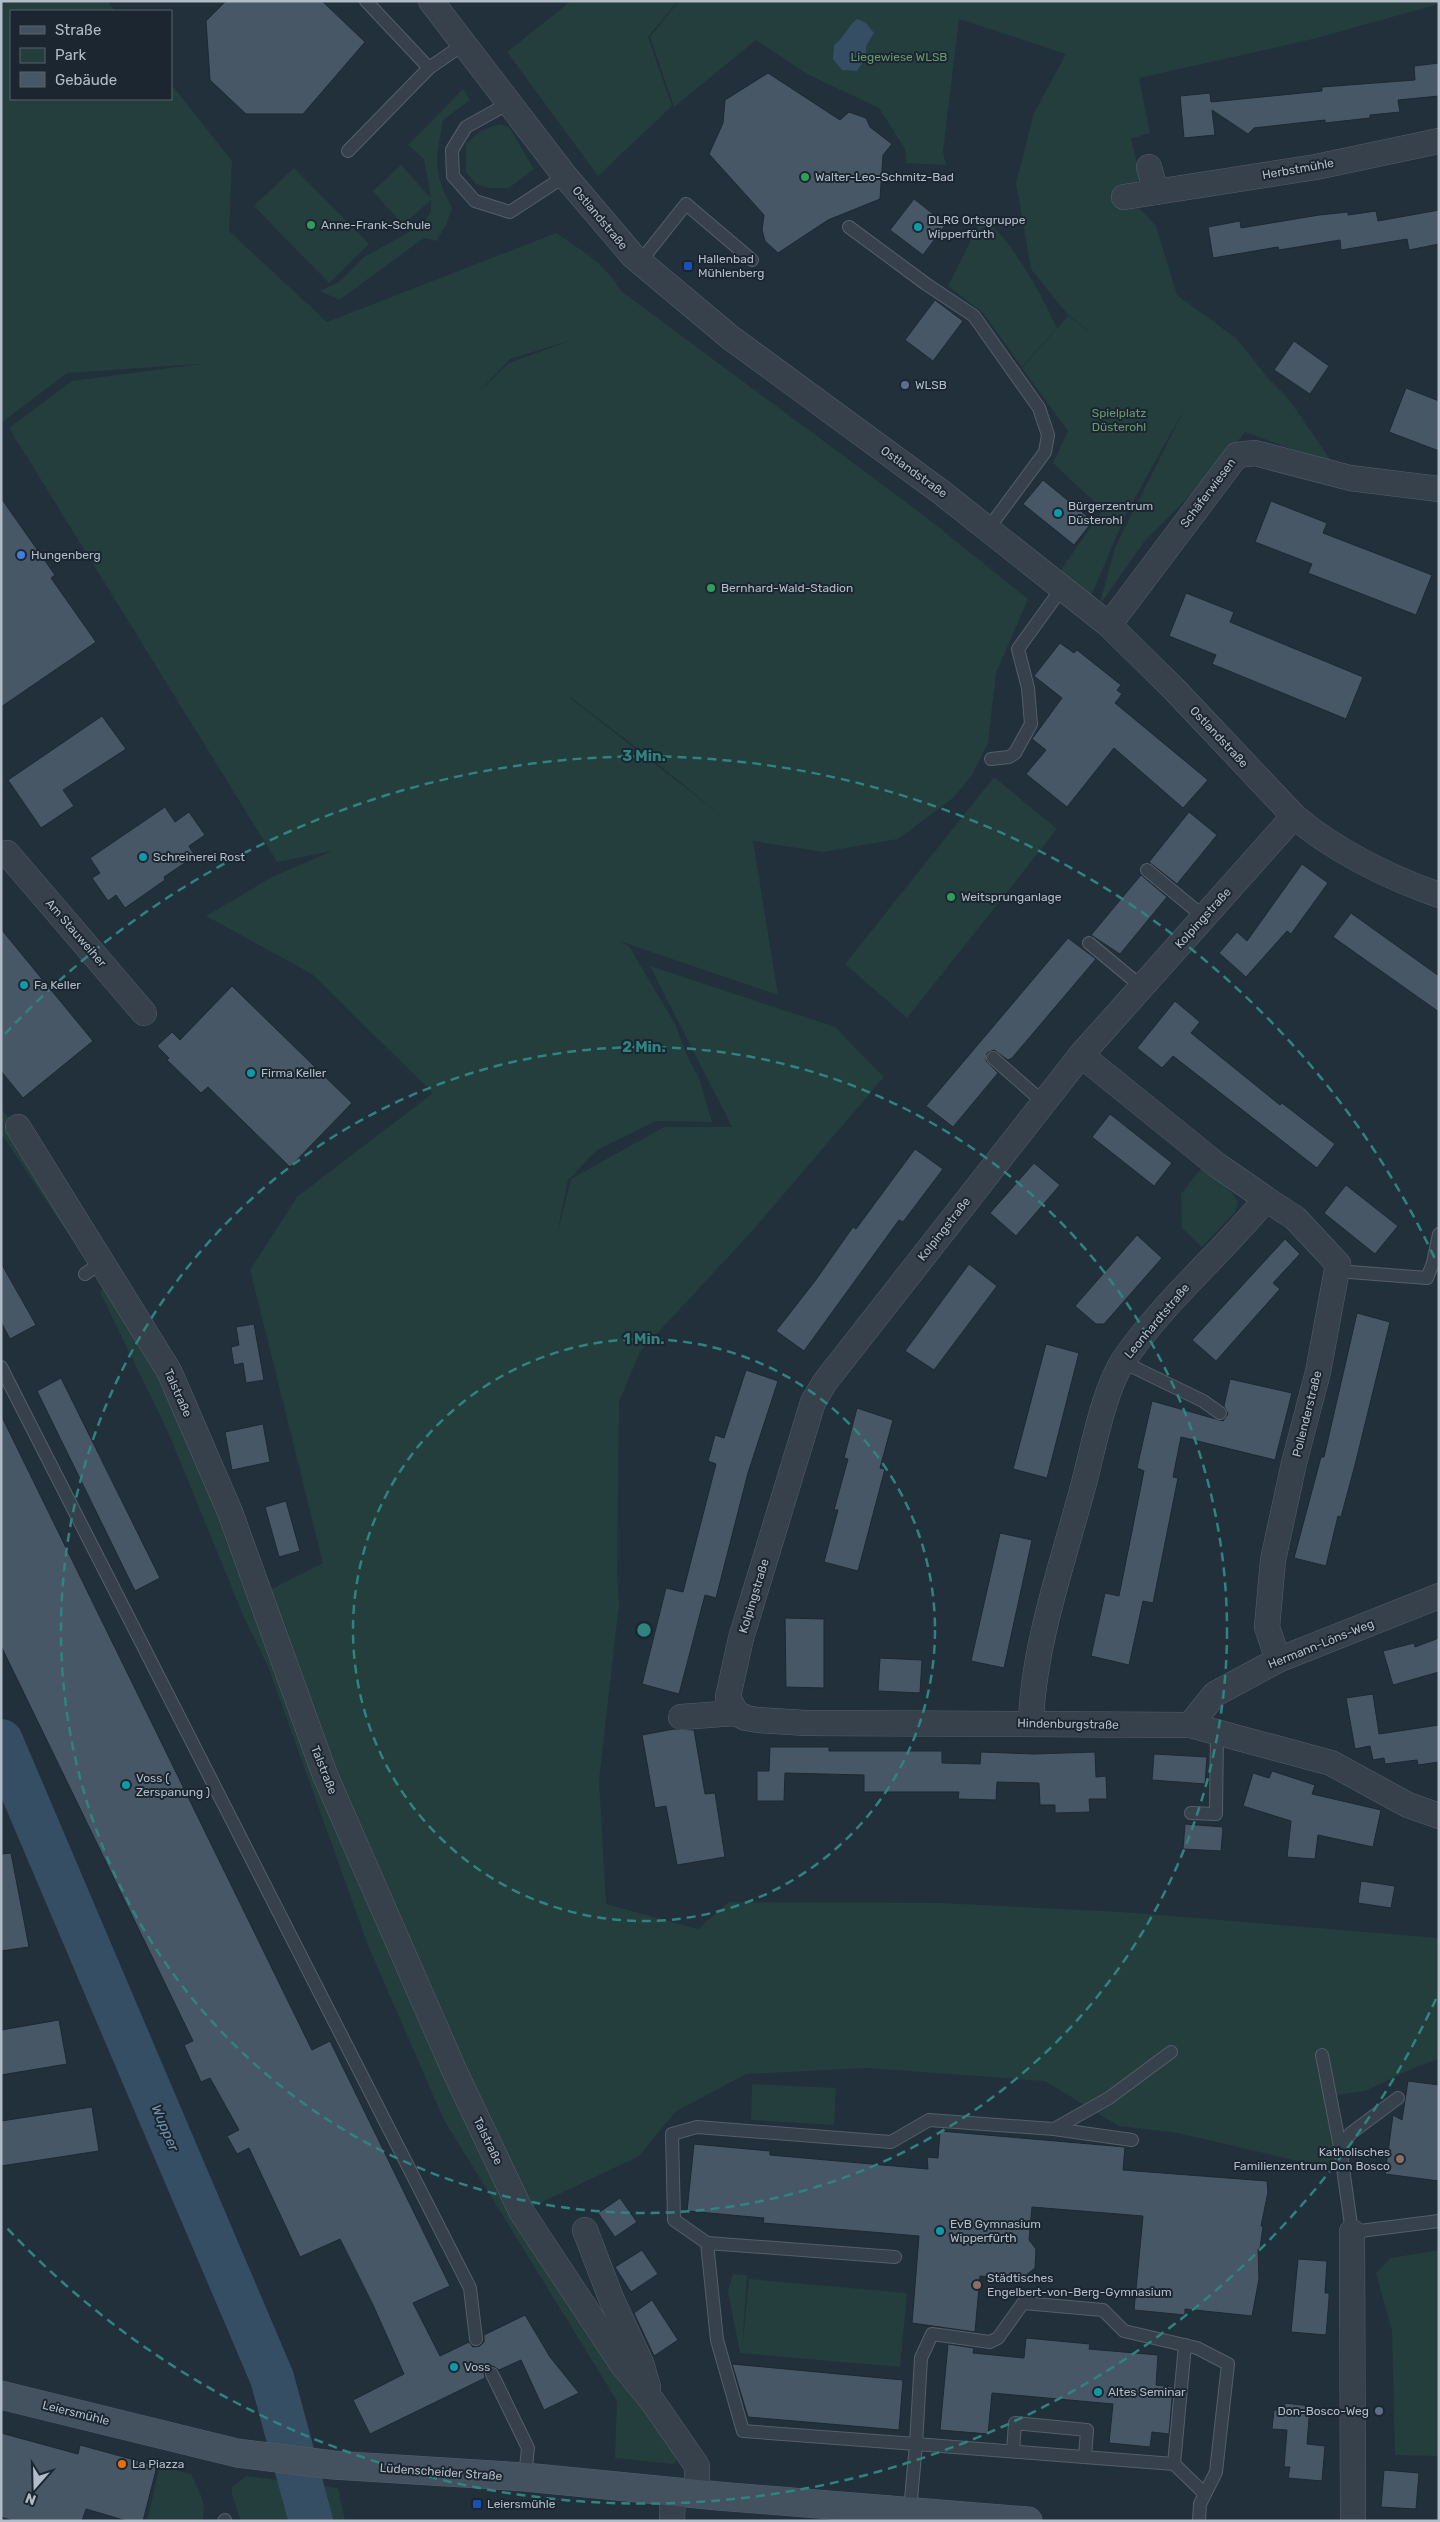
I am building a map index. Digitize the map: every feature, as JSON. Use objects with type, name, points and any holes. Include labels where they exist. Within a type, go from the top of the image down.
[{"type":"main road","name":"Leiersmühle","points":[[1,2395],[210,2446]]},
{"type":"main road","name":"Lüdenscheider Straße","points":[[210,2446],[237,2453],[333,2465],[525,2477],[686,2493],[1028,2521]]},
{"type":"street","name":"Ostlandstraße","points":[[431,1],[565,176],[615,237],[640,262],[731,338],[988,529],[1109,624],[1174,689],[1294,816],[1311,831],[1405,883],[1439,895]]},
{"type":"street","name":"Herbstmühle","points":[[1124,197],[1316,167],[1439,141]]},
{"type":"street","points":[[1149,167],[1156,192]]},
{"type":"street","name":"Schäferwiesen","points":[[1109,624],[1237,455],[1255,453],[1350,478],[1439,489]]},
{"type":"street","name":"Kolpingstraße","points":[[736,1713],[728,1696],[741,1638],[813,1402],[825,1382],[1081,1055],[1294,816]]},
{"type":"street","name":"Am Stauweiher","points":[[3,851],[144,1013]]},
{"type":"street","points":[[1081,1055],[1218,1165],[1295,1218],[1338,1264],[1337,1271]]},
{"type":"street","name":"Talstraße","points":[[18,1127],[94,1268],[169,1370],[230,1512],[325,1774],[454,2070],[517,2202],[622,2364],[653,2402],[697,2466],[686,2493]]},
{"type":"street","name":"Leonhardtstraße","points":[[1031,1723],[1032,1694],[1041,1644],[1105,1403],[1122,1362],[1204,1265],[1266,1199]]},
{"type":"street","name":"Pollenderstraße","points":[[1278,1660],[1267,1627],[1273,1560],[1294,1463],[1318,1372],[1337,1271]]},
{"type":"street","name":"Hermann-Löns-Weg","points":[[1190,1725],[1215,1694],[1278,1660],[1439,1596]]},
{"type":"street","name":"Hindenburgstraße","points":[[681,1717],[736,1713],[758,1720],[806,1723],[1190,1725],[1331,1763],[1408,1805],[1439,1816]]},
{"type":"street","name":"Talstraße","points":[[585,2230],[611,2298],[641,2363],[653,2402]]},
{"type":"street","points":[[1352,2232],[1353,2521]]},
{"type":"street","points":[[672,2521],[686,2493]]},
{"type":"lane","points":[[366,1],[428,68]]},
{"type":"lane","points":[[348,151],[428,68],[464,44]]},
{"type":"lane","points":[[509,103],[466,128],[452,150],[453,176],[475,202],[510,212],[565,176]]},
{"type":"lane","points":[[640,262],[686,204],[752,260]]},
{"type":"lane","points":[[850,227],[926,284],[974,316],[1040,408],[1048,435],[1045,452],[988,529]]},
{"type":"lane","points":[[991,759],[1009,758],[1015,753],[1030,724],[1028,688],[1018,649],[1062,588]]},
{"type":"lane","points":[[1147,870],[1204,917]]},
{"type":"lane","points":[[1089,943],[1142,987]]},
{"type":"lane","points":[[993,1058],[1043,1102]]},
{"type":"lane","points":[[1337,1271],[1427,1278],[1433,1263],[1439,1234]]},
{"type":"lane","points":[[1122,1362],[1203,1401],[1220,1413]]},
{"type":"lane","points":[[1,1367],[470,2288],[476,2339]]},
{"type":"lane","points":[[1192,1814],[1216,1814],[1217,1732]]},
{"type":"lane","points":[[1054,2129],[1109,2098],[1170,2052]]},
{"type":"lane","points":[[1322,2055],[1340,2146],[1352,2232],[1439,2221]]},
{"type":"lane","points":[[1340,2146],[1351,2134],[1398,2098]]},
{"type":"lane","points":[[895,2257],[707,2243],[674,2220],[672,2134],[697,2128],[891,2142],[930,2120],[1054,2129],[1132,2140]]},
{"type":"lane","points":[[707,2243],[717,2340],[743,2431],[1174,2464],[1205,2494]]},
{"type":"lane","points":[[910,2510],[921,2358],[932,2334],[990,2342],[998,2338],[1023,2303],[1103,2310],[1124,2331],[1197,2348],[1228,2364],[1216,2472],[1200,2504],[1199,2521]]},
{"type":"lane","points":[[1174,2464],[1186,2345]]},
{"type":"lane","points":[[492,2374],[528,2448],[525,2477]]},
{"type":"lane","points":[[1013,2451],[1015,2423],[1087,2430],[1085,2456]]},
{"type":"green space","points":[[1,1],[108,1],[114,10],[10,10],[10,100],[172,100],[172,85],[232,161],[229,231],[327,322],[556,233],[600,265],[615,281],[621,291],[922,514],[1028,599],[996,673],[988,743],[972,775],[953,798],[898,839],[823,852],[753,841],[778,995],[619,941],[629,946],[675,1024],[689,1060],[699,1078],[712,1122],[656,1121],[597,1150],[568,1180],[556,1238],[571,1179],[664,1127],[732,1127],[650,966],[835,1027],[884,1077],[753,1230],[640,1352],[619,1402],[617,1573],[619,1604],[599,1780],[606,1904],[698,1929],[729,1902],[940,1903],[1122,1912],[1439,1938],[1439,2059],[1414,2068],[1365,2091],[1324,2097],[1336,2170],[1178,2133],[1119,2126],[1045,2081],[867,2068],[746,2074],[675,2112],[639,2156],[515,2215],[678,2456],[674,2464],[615,2458],[617,2401],[444,2120],[369,1948],[269,1669],[243,1615],[168,1432],[100,1292],[112,1277],[260,1595],[323,1563],[250,1270],[297,1197],[433,1093],[312,974],[206,916],[272,877],[332,851],[277,862],[9,428],[72,381],[200,364],[67,373],[1,423]],"holes":[[[572,340],[509,363],[475,396],[510,359]],[[570,697],[654,761],[722,816]]]},
{"type":"green space","points":[[571,1],[678,1],[648,37],[672,106],[598,176],[507,52]]},
{"type":"green space","points":[[679,1],[1439,1],[1439,4],[1313,39],[1139,78],[1150,133],[1131,139],[1140,175],[1131,199],[1156,226],[1177,295],[1237,339],[1267,377],[1288,398],[1338,471],[1303,453],[1245,432],[1215,470],[1144,542],[1099,606],[1115,548],[1186,406],[1127,512],[1091,596],[1060,571],[1103,510],[1053,463],[1068,431],[1022,368],[1068,316],[1097,337],[1068,315],[1031,269],[1016,183],[1034,113],[1066,54],[959,19],[943,152],[946,165],[906,163],[905,149],[879,108],[809,75],[756,40],[674,107],[650,37]]},
{"type":"green space","points":[[463,89],[470,100],[443,120],[437,165],[441,184],[452,208],[446,225],[436,241],[424,238],[339,300],[320,291],[339,282],[364,257],[422,225],[431,212],[431,200],[403,225],[373,191],[401,165],[431,198],[424,159],[408,145]]},
{"type":"green space","points":[[499,124],[509,127],[534,169],[509,188],[489,188],[476,184],[466,172],[466,144],[480,131]]},
{"type":"green space","name":"Anne-Frank-Schule","points":[[294,168],[369,244],[329,283],[254,206]]},
{"type":"green space","points":[[983,216],[1005,240],[1025,268],[1057,328],[1022,367],[983,313],[948,286]]},
{"type":"green space","name":"Weitsprunganlage","points":[[994,777],[1057,829],[907,1018],[845,964]]},
{"type":"green space","points":[[1,1109],[18,1127],[90,1241],[81,1253],[1,1133]]},
{"type":"green space","points":[[1203,1166],[1232,1193],[1238,1202],[1235,1212],[1202,1247],[1182,1228],[1181,1194]]},
{"type":"green space","points":[[752,2084],[836,2088],[834,2125],[751,2120]]},
{"type":"green space","points":[[1439,2250],[1439,2456],[1395,2455],[1392,2331],[1376,2273],[1390,2258]]},
{"type":"green space","points":[[733,2274],[747,2275],[742,2351],[749,2279],[907,2293],[900,2367],[740,2353],[728,2291]]},
{"type":"green space","points":[[160,2466],[191,2474],[203,2503],[204,2515],[202,2521],[147,2521]]},
{"type":"green space","points":[[246,2476],[338,2488],[345,2521],[241,2521],[232,2495],[232,2487]]},
{"type":"water","points":[[857,19],[866,23],[874,33],[866,46],[866,58],[857,71],[842,70],[833,59],[834,45]]},
{"type":"building","points":[[226,1],[322,1],[365,42],[303,114],[246,114],[210,80],[206,21]]},
{"type":"building","points":[[1439,63],[1439,96],[1398,100],[1400,112],[1370,115],[1370,118],[1325,123],[1325,120],[1254,128],[1248,134],[1212,110],[1215,135],[1184,138],[1180,96],[1210,93],[1211,102],[1322,91],[1322,87],[1415,80],[1414,66]]},
{"type":"building","name":"Walter-Leo-Schmitz-Bad","points":[[768,73],[840,120],[849,112],[866,118],[870,127],[892,144],[883,155],[880,199],[828,220],[778,253],[765,241],[762,230],[764,215],[709,154],[723,123],[725,100]]},
{"type":"building","name":"DLRG Ortsgruppe Wipperfürth","points":[[914,199],[946,224],[923,255],[890,230]]},
{"type":"building","points":[[1439,210],[1439,244],[1409,250],[1407,239],[1341,250],[1340,240],[1279,250],[1278,247],[1213,258],[1208,227],[1240,221],[1241,228],[1319,215],[1348,212],[1348,215],[1376,211],[1378,221]]},
{"type":"building","points":[[935,300],[963,321],[933,361],[905,340]]},
{"type":"building","points":[[1294,341],[1329,366],[1310,394],[1274,370]]},
{"type":"building","points":[[1406,388],[1439,401],[1439,451],[1389,432]]},
{"type":"building","name":"Bürgerzentrum Düsterohl","points":[[1043,480],[1093,521],[1074,545],[1023,504]]},
{"type":"building","points":[[1,498],[55,575],[51,578],[96,642],[1,707]]},
{"type":"building","points":[[1271,501],[1327,523],[1323,533],[1432,575],[1416,615],[1308,573],[1312,564],[1255,542]]},
{"type":"building","points":[[1186,593],[1234,612],[1230,622],[1363,677],[1346,719],[1212,664],[1216,655],[1169,636]]},
{"type":"building","points":[[1060,643],[1074,653],[1077,650],[1121,685],[1117,690],[1122,694],[1115,703],[1208,780],[1183,808],[1114,748],[1067,807],[1026,774],[1046,750],[1032,739],[1062,698],[1034,676]]},
{"type":"building","points":[[102,716],[126,749],[63,790],[74,806],[41,828],[8,780]]},
{"type":"building","name":"Schreinerei Rost","points":[[165,807],[175,822],[189,812],[205,835],[189,846],[195,856],[164,877],[165,880],[125,908],[116,895],[108,901],[92,878],[100,873],[90,858]]},
{"type":"building","points":[[1189,812],[1217,835],[1177,884],[1149,862]]},
{"type":"building","points":[[1302,864],[1328,883],[1291,934],[1287,931],[1246,977],[1219,953],[1237,932],[1247,941]]},
{"type":"building","points":[[1141,875],[1167,897],[1120,954],[1091,935]]},
{"type":"building","points":[[1351,913],[1439,976],[1439,1012],[1333,937]]},
{"type":"building","name":"Fa Keller","points":[[1,929],[93,1041],[23,1098],[1,1071]]},
{"type":"building","points":[[1068,938],[1096,959],[1012,1058],[1008,1060],[994,1050],[987,1053],[986,1061],[998,1073],[953,1127],[926,1106]]},
{"type":"building","name":"Firma Keller","points":[[232,986],[352,1103],[290,1167],[208,1087],[201,1093],[167,1060],[169,1058],[157,1046],[172,1032],[180,1040]]},
{"type":"building","points":[[1175,1001],[1200,1022],[1191,1033],[1280,1105],[1282,1103],[1335,1144],[1317,1168],[1173,1056],[1162,1068],[1137,1048]]},
{"type":"building","points":[[1110,1114],[1172,1163],[1154,1186],[1092,1137]]},
{"type":"building","points":[[915,1149],[943,1169],[903,1222],[899,1220],[804,1351],[776,1331],[815,1281],[853,1227],[856,1229]]},
{"type":"building","points":[[1034,1163],[1060,1185],[1016,1236],[990,1213]]},
{"type":"building","points":[[1346,1185],[1398,1226],[1375,1254],[1324,1213]]},
{"type":"building","points":[[1137,1235],[1162,1258],[1104,1324],[1096,1324],[1075,1306]]},
{"type":"building","points":[[1285,1239],[1300,1254],[1273,1283],[1280,1289],[1216,1361],[1192,1340]]},
{"type":"building","points":[[1,1263],[36,1325],[10,1339],[1,1322]]},
{"type":"building","points":[[969,1264],[997,1286],[934,1370],[905,1351]]},
{"type":"building","points":[[1357,1313],[1390,1322],[1355,1465],[1341,1517],[1338,1516],[1326,1566],[1294,1558],[1321,1457],[1324,1457]]},
{"type":"building","points":[[254,1324],[264,1380],[246,1383],[243,1363],[234,1365],[231,1347],[239,1345],[236,1327]]},
{"type":"building","points":[[1046,1344],[1079,1353],[1047,1478],[1013,1469]]},
{"type":"building","points":[[746,1370],[778,1381],[748,1473],[716,1598],[705,1595],[679,1694],[642,1684],[666,1588],[683,1592],[716,1464],[708,1461],[715,1435],[724,1438]]},
{"type":"building","points":[[61,1378],[160,1578],[135,1591],[37,1391]]},
{"type":"building","points":[[1230,1379],[1292,1393],[1275,1460],[1181,1437],[1173,1477],[1178,1478],[1153,1603],[1143,1601],[1129,1665],[1091,1656],[1105,1593],[1119,1596],[1144,1471],[1137,1468],[1152,1401],[1223,1421],[1228,1414],[1224,1406]]},
{"type":"building","points":[[857,1408],[893,1420],[880,1468],[885,1469],[858,1571],[824,1562],[838,1510],[834,1510],[848,1459],[844,1458]]},
{"type":"building","name":"Voss ( Zerspanung )","points":[[1,1415],[312,2050],[330,2041],[450,2286],[413,2303],[440,2356],[469,2342],[473,2347],[480,2346],[484,2342],[484,2335],[525,2315],[550,2357],[579,2393],[544,2410],[521,2360],[499,2370],[493,2366],[488,2367],[484,2373],[485,2378],[370,2434],[353,2400],[404,2374],[373,2305],[340,2239],[300,2257],[249,2148],[237,2154],[227,2136],[239,2130],[210,2078],[201,2082],[184,2045],[193,2041],[1,1646]]},
{"type":"building","points":[[263,1424],[270,1462],[232,1470],[225,1432]]},
{"type":"building","points":[[286,1501],[300,1551],[279,1557],[265,1507]]},
{"type":"building","points":[[1000,1533],[1032,1540],[1004,1668],[971,1661]]},
{"type":"building","points":[[785,1618],[824,1619],[824,1688],[786,1687]]},
{"type":"building","points":[[1439,1638],[1439,1672],[1393,1685],[1383,1651],[1414,1643],[1415,1647]]},
{"type":"building","points":[[880,1658],[922,1660],[920,1693],[878,1691]]},
{"type":"building","points":[[1373,1694],[1379,1734],[1439,1725],[1439,1762],[1418,1765],[1417,1760],[1385,1764],[1384,1758],[1373,1760],[1370,1746],[1355,1749],[1346,1698]]},
{"type":"building","points":[[674,1729],[694,1730],[705,1794],[715,1793],[725,1857],[677,1865],[666,1806],[655,1808],[642,1735]]},
{"type":"building","points":[[770,1747],[829,1747],[829,1751],[942,1751],[942,1763],[980,1764],[981,1752],[1034,1754],[1095,1752],[1096,1777],[1106,1776],[1107,1799],[1089,1799],[1090,1812],[1055,1813],[1055,1805],[1040,1805],[1039,1783],[997,1782],[996,1800],[958,1799],[959,1792],[864,1792],[864,1775],[785,1773],[784,1801],[757,1801],[757,1771],[769,1771]]},
{"type":"building","points":[[1154,1754],[1207,1757],[1205,1784],[1152,1780]]},
{"type":"building","points":[[1272,1771],[1315,1785],[1312,1794],[1381,1810],[1373,1847],[1318,1835],[1315,1859],[1287,1857],[1291,1821],[1243,1806],[1253,1773],[1269,1778]]},
{"type":"building","points":[[1185,1824],[1223,1827],[1221,1851],[1183,1849]]},
{"type":"building","points":[[11,1853],[29,1947],[1,1951],[1,1854]]},
{"type":"building","points":[[1361,1881],[1395,1886],[1391,1908],[1358,1903]]},
{"type":"building","points":[[59,2020],[67,2064],[1,2075],[1,2030]]},
{"type":"building","name":"Katholisches Familienzentrum Don Bosco","points":[[1408,2081],[1439,2085],[1439,2181],[1385,2174],[1393,2115],[1402,2120]]},
{"type":"building","points":[[92,2107],[99,2151],[1,2166],[1,2121]]},
{"type":"building","name":"EvB Gymnasium Wipperfürth","points":[[940,2131],[1125,2147],[1123,2170],[1267,2181],[1268,2192],[1261,2226],[1263,2226],[1260,2249],[1258,2249],[1259,2279],[1252,2316],[1185,2309],[1185,2315],[1134,2310],[1143,2216],[1032,2207],[1029,2240],[1036,2249],[1035,2268],[1020,2280],[980,2276],[975,2332],[912,2323],[919,2236],[763,2223],[764,2218],[687,2211],[694,2144],[770,2151],[770,2155],[928,2169],[927,2157],[938,2158]]},
{"type":"building","points":[[620,2198],[637,2222],[615,2237],[598,2213]]},
{"type":"building","points":[[642,2250],[658,2274],[631,2292],[615,2267]]},
{"type":"building","points":[[1298,2259],[1327,2261],[1325,2293],[1329,2293],[1329,2299],[1326,2335],[1291,2332]]},
{"type":"building","points":[[652,2300],[678,2340],[654,2356],[634,2313]]},
{"type":"building","name":"Altes Seminar","points":[[1026,2338],[1090,2344],[1089,2349],[1158,2355],[1156,2385],[1173,2387],[1169,2434],[1152,2432],[1150,2447],[1109,2443],[1113,2404],[992,2393],[988,2434],[940,2430],[948,2344],[974,2348],[973,2353],[1024,2358]]},
{"type":"building","points":[[732,2364],[903,2380],[899,2430],[748,2417]]},
{"type":"building","points":[[1285,2403],[1310,2406],[1307,2444],[1325,2446],[1322,2481],[1288,2478],[1290,2467],[1284,2467],[1287,2430],[1272,2429],[1274,2410],[1284,2410]]},
{"type":"building","points":[[1,2433],[78,2454],[80,2445],[157,2466],[143,2521],[127,2521],[86,2509],[82,2521],[13,2521],[1,2517]]},
{"type":"building","points":[[1384,2470],[1419,2473],[1416,2509],[1381,2507]]},
{"type":"waterway","name":"Wupper","points":[[1,1741],[272,2378],[311,2521]]},
{"type":"place","name":"Walter-Leo-Schmitz-Bad","points":[[805,177]]},
{"type":"place","name":"Anne-Frank-Schule","points":[[311,225]]},
{"type":"place","name":"DLRG Ortsgruppe Wipperfürth","points":[[918,227]]},
{"type":"place","name":"Hallenbad Mühlenberg","points":[[688,266]]},
{"type":"place","name":"WLSB","points":[[905,385]]},
{"type":"place","name":"Bürgerzentrum Düsterohl","points":[[1058,513]]},
{"type":"place","name":"Hungenberg","points":[[21,555]]},
{"type":"place","name":"Bernhard-Wald-Stadion","points":[[711,588]]},
{"type":"place","name":"Schreinerei Rost","points":[[143,857]]},
{"type":"place","name":"Weitsprunganlage","points":[[951,897]]},
{"type":"place","name":"Fa Keller","points":[[24,985]]},
{"type":"place","name":"Firma Keller","points":[[251,1073]]},
{"type":"place","name":"Voss ( Zerspanung )","points":[[126,1785]]},
{"type":"place","name":"Katholisches Familienzentrum Don Bosco","points":[[1400,2159]]},
{"type":"place","name":"EvB Gymnasium Wipperfürth","points":[[940,2231]]},
{"type":"place","name":"Städtisches Engelbert-von-Berg-Gymnasium","points":[[977,2285]]},
{"type":"place","name":"Voss","points":[[454,2367]]},
{"type":"place","name":"Altes Seminar","points":[[1098,2392]]},
{"type":"place","name":"Don-Bosco-Weg","points":[[1379,2411]]},
{"type":"place","name":"La Piazza","points":[[122,2464]]},
{"type":"place","name":"Leiersmühle","points":[[477,2504]]},
{"type":"park label","name":"Liegewiese WLSB","points":[[899,57]]},
{"type":"park label","name":"Spielplatz Düsterohl","points":[[1119,420]]}]
